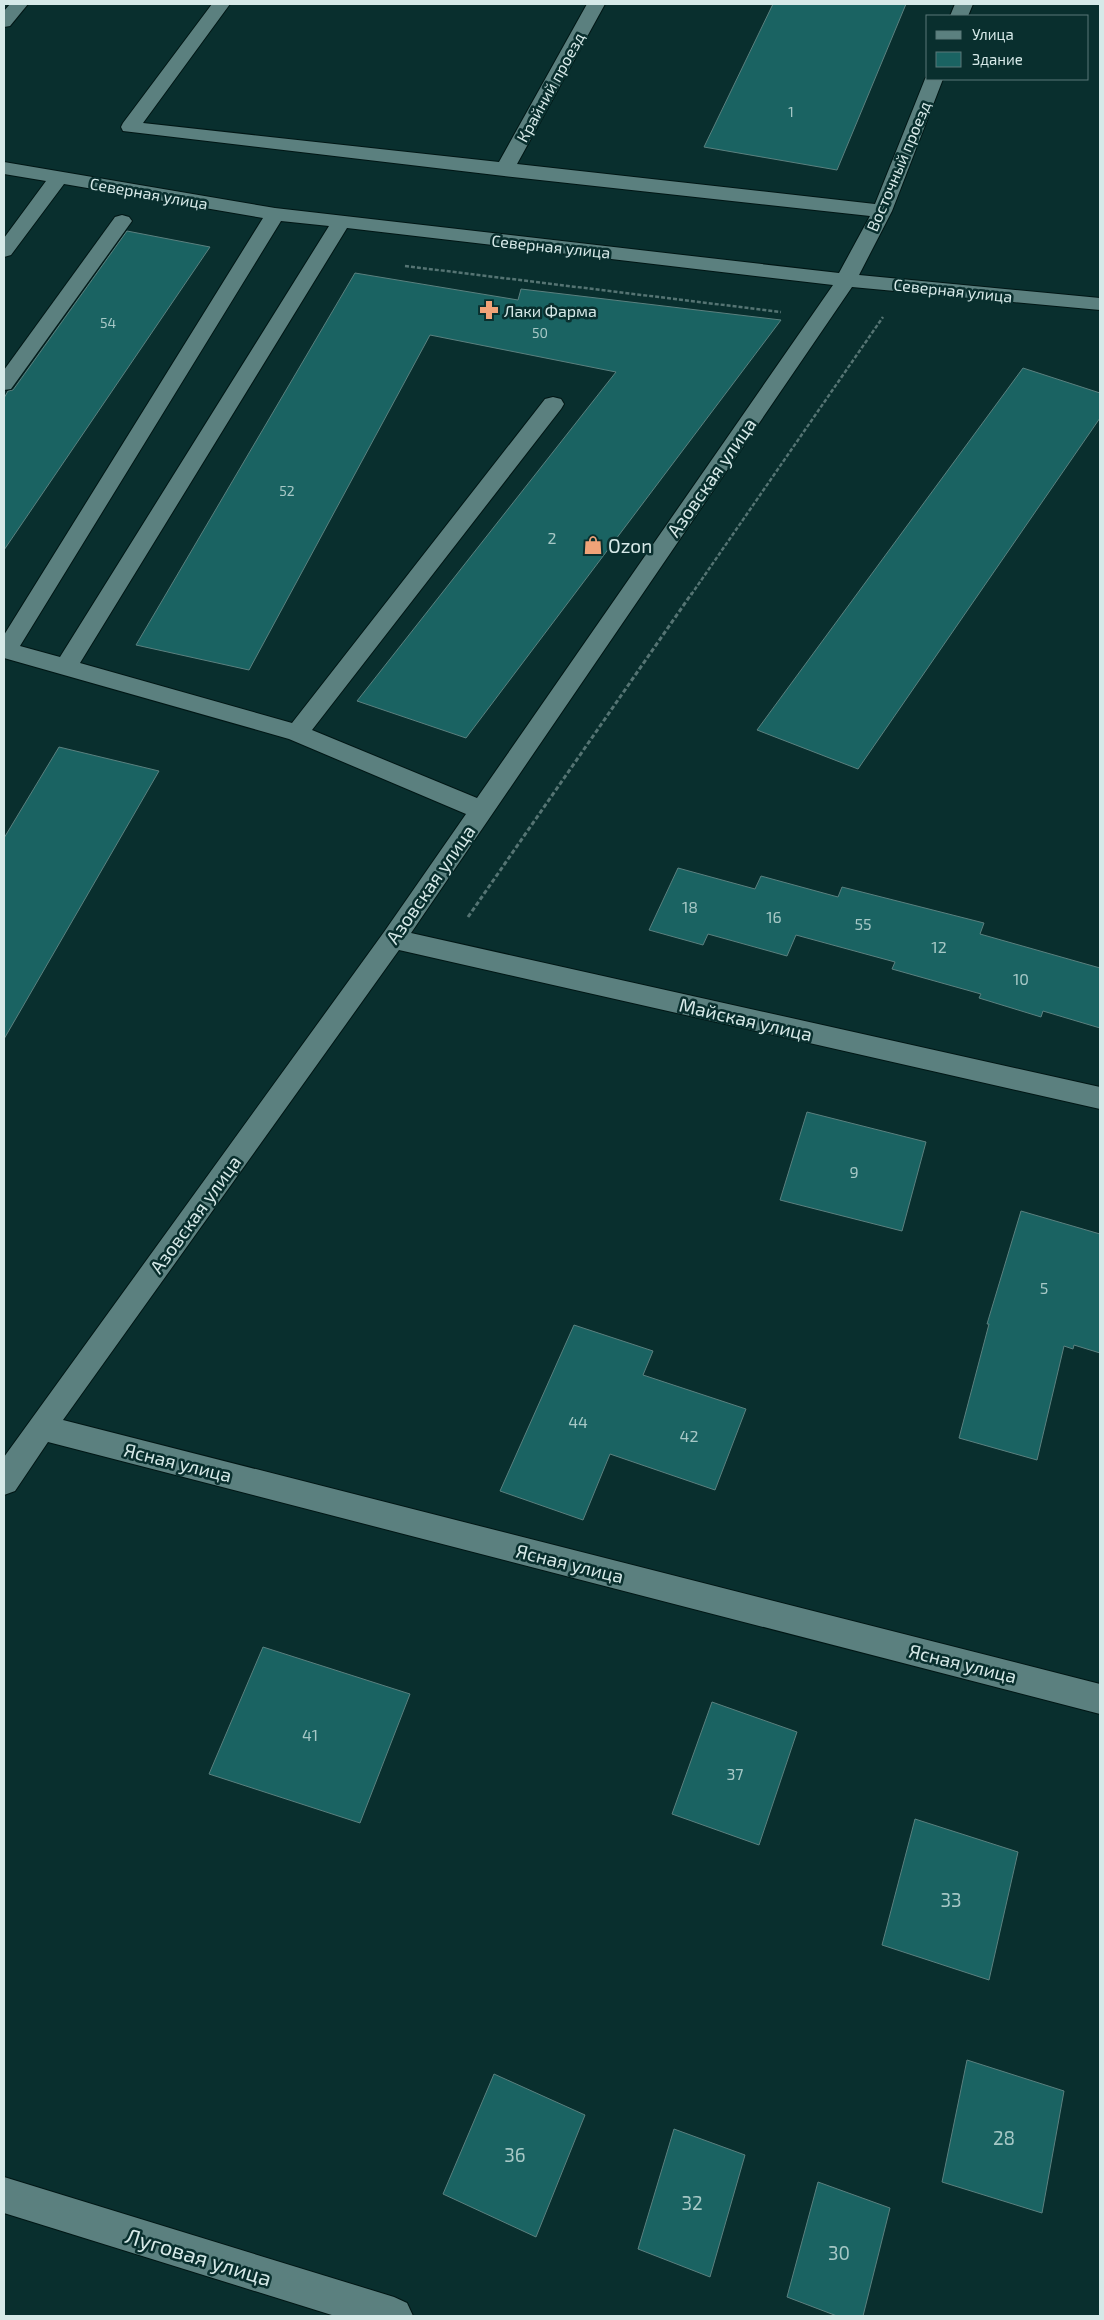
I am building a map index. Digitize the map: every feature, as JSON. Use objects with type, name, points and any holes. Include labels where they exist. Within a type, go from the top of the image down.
[{"type":"street","points":[[4,22],[20,4]]},
{"type":"street","points":[[221,4],[130,127],[882,211]]},
{"type":"street","name":"Крайний проезд","points":[[504,170],[596,4]]},
{"type":"street","name":"Восточный проезд","points":[[846,280],[882,211],[934,80]]},
{"type":"street","name":"Северная улица","points":[[4,168],[275,214],[846,280],[1100,304]]},
{"type":"street","points":[[4,251],[59,177]]},
{"type":"street","points":[[275,214],[5,650],[297,733],[481,810]]},
{"type":"street","points":[[4,384],[122,221]]},
{"type":"street","points":[[66,667],[341,222]]},
{"type":"street","name":"Азовская улица","points":[[4,1482],[41,1427],[393,939],[846,280]]},
{"type":"street","points":[[297,733],[553,404]]},
{"type":"street","name":"Майская улица","points":[[393,939],[1100,1098]]},
{"type":"street","name":"Ясная улица","points":[[41,1427],[1100,1699]]},
{"type":"street","name":"Луговая улица","points":[[4,2195],[394,2316]]},
{"type":"path","points":[[445,951],[883,317]]},
{"type":"building","points":[[773,4],[906,4],[837,170],[704,147]]},
{"type":"building","points":[[127,231],[210,247],[4,550],[4,398],[8,391],[13,390]]},
{"type":"building","points":[[355,273],[518,300],[521,289],[781,320],[466,738],[357,701],[616,372],[430,335],[249,670],[136,645]]},
{"type":"building","points":[[1023,368],[1100,393],[1100,418],[858,769],[757,730]]},
{"type":"building","points":[[59,747],[159,771],[4,1039],[4,838]]},
{"type":"building","points":[[678,868],[755,889],[761,876],[838,897],[842,887],[984,923],[980,934],[1100,968],[1100,1028],[1043,1011],[1041,1017],[979,998],[981,994],[892,969],[895,962],[796,935],[787,956],[708,934],[703,945],[649,930]]},
{"type":"building","points":[[807,1112],[926,1142],[902,1231],[780,1200]]},
{"type":"building","points":[[1021,1211],[1100,1234],[1100,1353],[1074,1345],[1073,1349],[1064,1346],[1037,1460],[959,1438],[989,1324],[987,1324]]},
{"type":"building","points":[[574,1325],[653,1351],[643,1375],[746,1409],[715,1490],[610,1454],[583,1520],[500,1491]]},
{"type":"building","points":[[263,1647],[410,1694],[360,1823],[209,1774]]},
{"type":"building","points":[[712,1702],[797,1732],[759,1845],[672,1814]]},
{"type":"building","points":[[915,1819],[1018,1852],[989,1980],[882,1945]]},
{"type":"building","points":[[967,2060],[1064,2091],[1042,2213],[942,2182]]},
{"type":"building","points":[[494,2074],[585,2115],[536,2237],[443,2194]]},
{"type":"building","points":[[674,2129],[745,2155],[710,2277],[638,2249]]},
{"type":"building","points":[[818,2182],[890,2208],[863,2316],[837,2316],[787,2297]]},
{"type":"place","name":"Лаки Фарма","points":[[489,310]]},
{"type":"place","name":"Ozon","points":[[593,545]]}]
